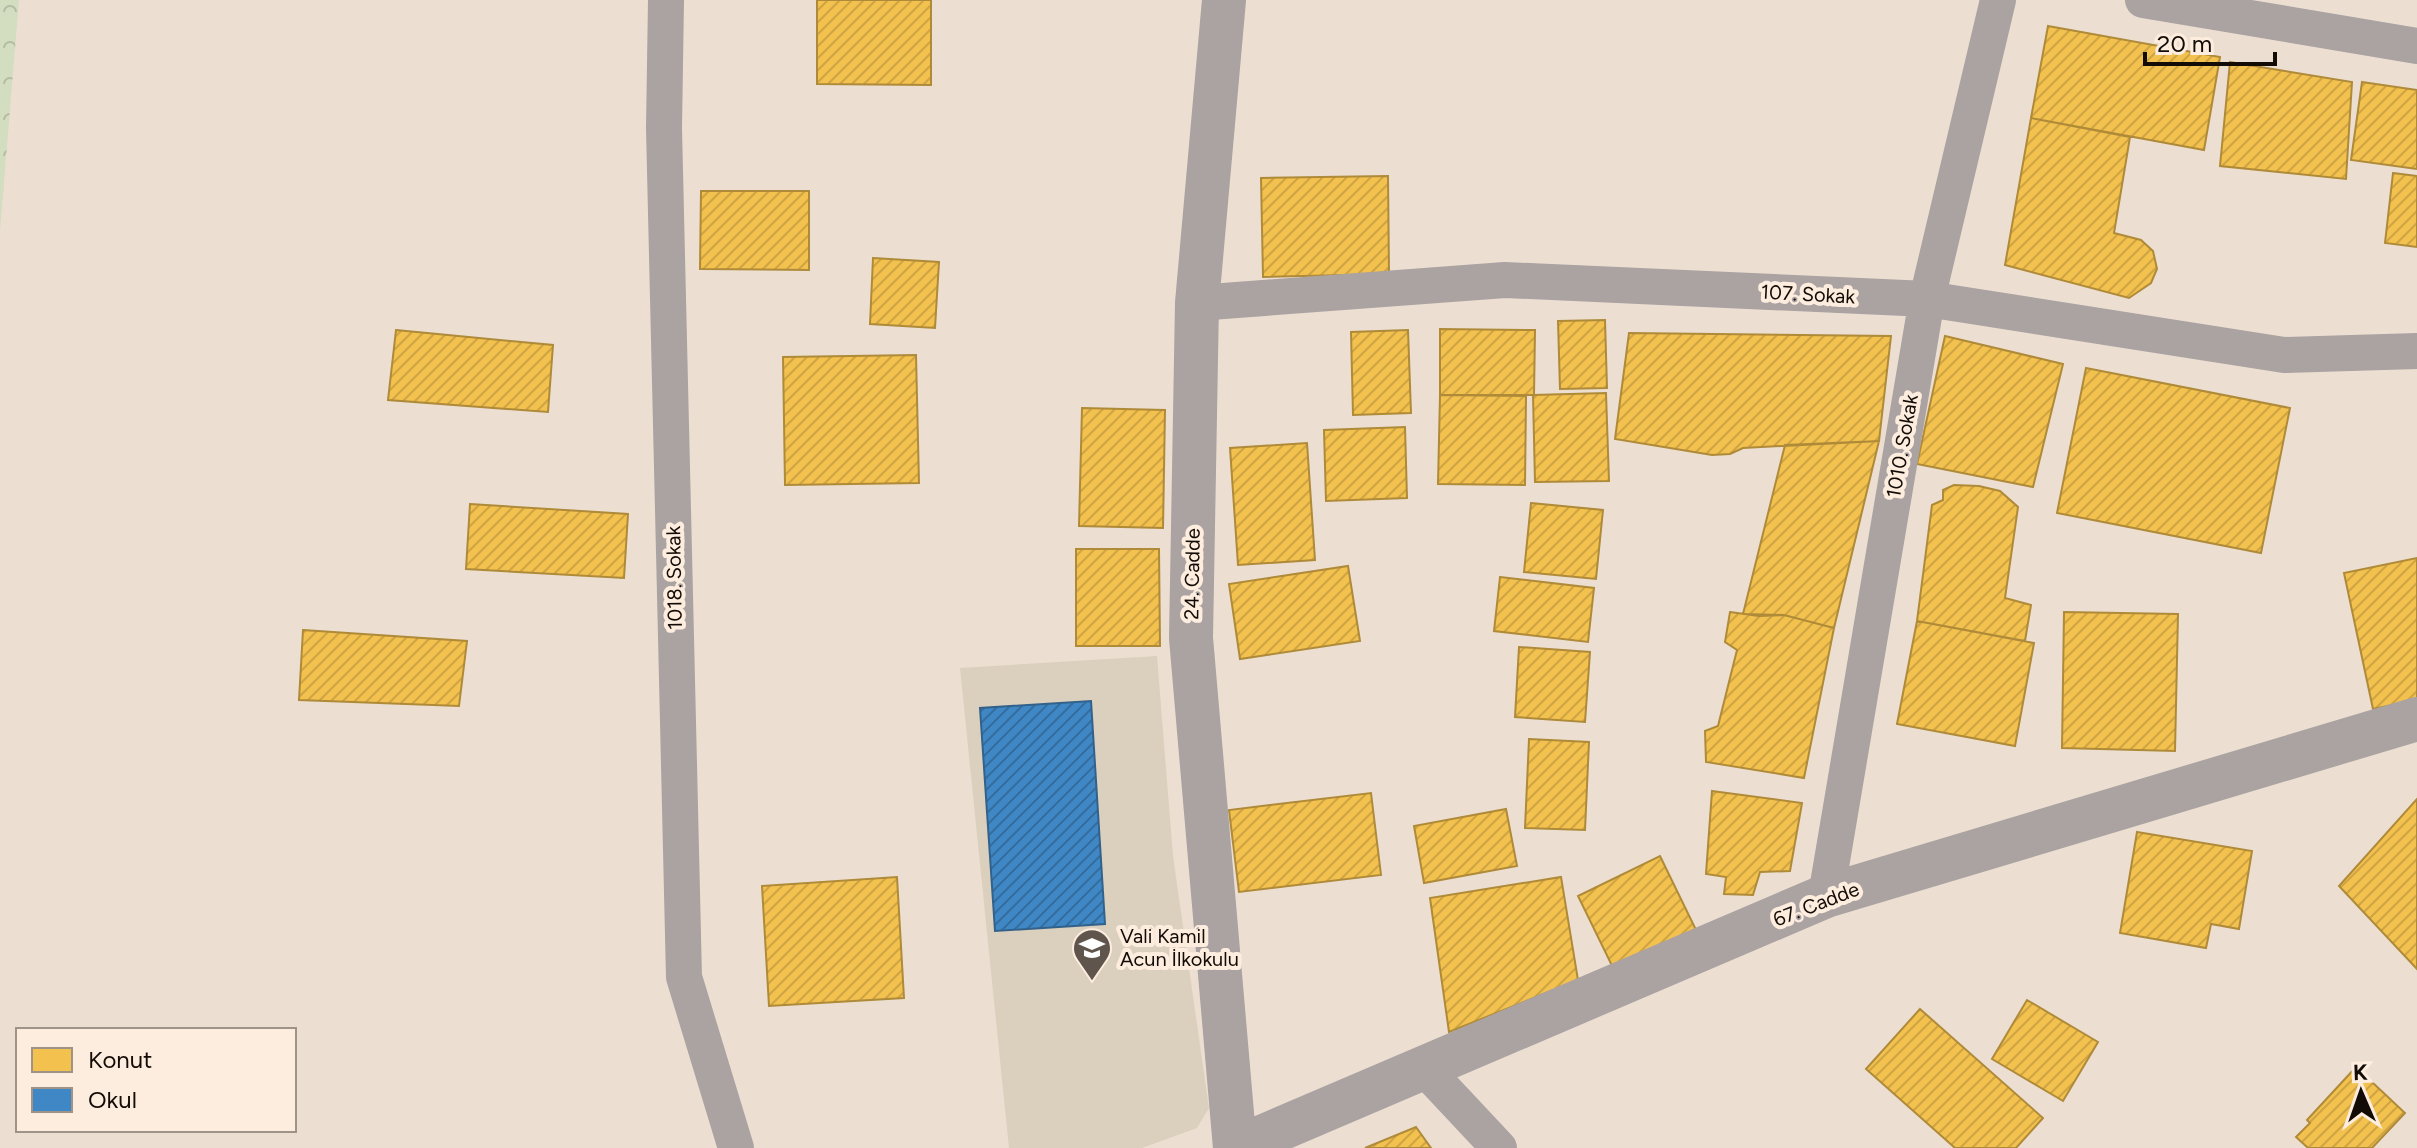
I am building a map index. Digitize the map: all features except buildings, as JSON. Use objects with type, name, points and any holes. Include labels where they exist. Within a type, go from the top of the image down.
[{"type":"street","name":"1018. Sokak","points":[[666,0],[664,128],[684,977],[736,1148]]},
{"type":"street","name":"24. Cadde","points":[[1224,0],[1197,303],[1191,638],[1236,1148]]},
{"type":"street","name":"1010. Sokak","points":[[1826,896],[1927,299],[1998,0]]},
{"type":"street","points":[[2143,0],[2417,46]]},
{"type":"street","name":"107. Sokak","points":[[1197,303],[1505,280],[1927,299],[2284,355],[2417,351]]},
{"type":"street","name":"67. Cadde","points":[[1236,1148],[1826,896],[2417,719]]},
{"type":"street","points":[[1424,1068],[1499,1148]]},
{"type":"shaded area","name":"Vali Kamil Acun İlkokulu","points":[[1157,656],[1173,856],[1209,1108],[1197,1128],[1142,1148],[1009,1148],[960,668]]},
{"type":"green space","points":[[0,0],[19,0],[0,231]]},
{"type":"place","name":"Vali Kamil Acun İlkokulu","points":[[1092,982]]}]
